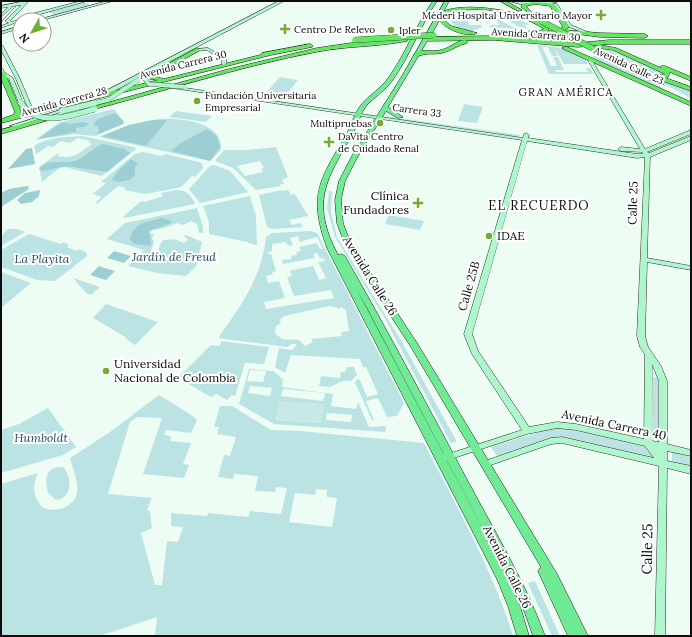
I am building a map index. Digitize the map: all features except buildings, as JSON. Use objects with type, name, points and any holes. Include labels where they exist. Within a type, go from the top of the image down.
[{"type":"highway","points":[[501,1],[521,16]]},
{"type":"highway","points":[[501,1],[542,21]]},
{"type":"highway","points":[[506,1],[530,13]]},
{"type":"highway","points":[[542,21],[523,7],[524,4],[550,4],[554,7],[566,23],[566,28],[558,32]]},
{"type":"highway","points":[[506,33],[464,32],[444,23],[440,15],[454,9],[477,8],[501,10],[521,16],[547,28],[545,31],[537,33]]},
{"type":"highway","name":"Avenida Calle 23","points":[[542,21],[655,78],[691,89]]},
{"type":"highway","name":"Avenida Carrera 30","points":[[55,108],[188,72],[283,50],[318,45],[506,33],[569,31],[631,36]]},
{"type":"highway","name":"Avenida Carrera 30","points":[[485,35],[576,34],[600,36],[691,37]]},
{"type":"highway","name":"Avenida Carrera 30","points":[[1,121],[11,122],[185,80],[357,42],[428,40],[453,37],[587,48],[629,42]]},
{"type":"highway","name":"Avenida Carrera 30","points":[[466,38],[502,39],[578,45],[609,42],[691,42]]},
{"type":"highway","points":[[416,54],[423,51],[446,51],[460,42],[504,42]]},
{"type":"highway","name":"Avenida Calle 23","points":[[619,43],[616,46],[618,48],[691,79]]},
{"type":"highway","name":"Avenida Carrera 30","points":[[1,129],[11,122],[45,110],[144,87],[216,67],[318,45]]},
{"type":"highway","points":[[283,58],[373,46],[402,45],[408,47]]},
{"type":"highway","name":"Avenida Calle 23","points":[[558,46],[588,57],[690,102]]},
{"type":"highway","points":[[587,48],[614,49],[668,73],[666,76],[655,78]]},
{"type":"highway","points":[[161,79],[152,78],[149,76],[197,50]]},
{"type":"highway","points":[[188,72],[216,67]]},
{"type":"highway","name":"Avenida Carrera 30","points":[[1,132],[230,70]]},
{"type":"highway","points":[[669,70],[691,82]]},
{"type":"highway","points":[[2,72],[18,112],[11,122]]},
{"type":"highway","points":[[655,78],[690,102]]},
{"type":"main road","points":[[47,12],[85,1]]},
{"type":"main road","points":[[52,17],[111,1]]},
{"type":"main road","name":"Avenida Carrera 28","points":[[100,95],[282,1]]},
{"type":"main road","name":"Avenida Carrera 28","points":[[11,122],[108,100],[147,74],[197,50],[290,1]]},
{"type":"main road","points":[[428,11],[431,1]]},
{"type":"main road","name":"Avenida Calle 26","points":[[436,1],[428,11],[390,80],[359,113],[354,128],[326,174],[322,185],[320,209],[323,227],[331,248],[445,458],[530,610],[539,636]]},
{"type":"main road","name":"Avenida Calle 26","points":[[447,1],[428,40],[416,54],[342,181],[338,200],[340,223],[353,250],[414,345],[532,543],[556,584],[582,636]]},
{"type":"main road","points":[[440,15],[451,1]]},
{"type":"main road","points":[[511,1],[520,3],[560,1],[562,9],[568,19],[566,23]]},
{"type":"main road","points":[[542,1],[556,5],[566,23],[574,29],[588,33]]},
{"type":"main road","points":[[13,12],[19,3]]},
{"type":"main road","points":[[1,7],[19,3]]},
{"type":"main road","points":[[1,16],[19,3]]},
{"type":"main road","points":[[12,14],[7,21],[12,22]]},
{"type":"main road","points":[[1,28],[12,22]]},
{"type":"main road","points":[[1,33],[12,30]]},
{"type":"main road","points":[[1,47],[30,108],[45,110]]},
{"type":"main road","points":[[197,50],[208,50],[224,60],[224,64]]},
{"type":"main road","points":[[1,57],[8,69],[15,75]]},
{"type":"main road","points":[[588,57],[642,151],[647,156]]},
{"type":"main road","points":[[594,67],[606,65]]},
{"type":"main road","name":"Avenida Carrera 30","points":[[2,72],[11,78],[21,103],[27,112],[35,116],[47,118],[66,117],[170,87]]},
{"type":"main road","name":"Carrera 33","points":[[147,74],[145,79],[149,84],[286,99],[359,113]]},
{"type":"main road","name":"Carrera 33","points":[[170,87],[525,137],[642,151],[691,132]]},
{"type":"main road","points":[[385,107],[390,113],[400,117]]},
{"type":"main road","name":"Carrera 33","points":[[380,116],[400,117],[633,156],[647,156],[691,138]]},
{"type":"main road","name":"Calle 25B","points":[[525,137],[468,334],[475,352],[527,431]]},
{"type":"main road","points":[[638,142],[643,146],[662,150]]},
{"type":"main road","name":"Calle 25","points":[[647,156],[641,336],[648,354],[657,366],[663,381],[660,636]]},
{"type":"main road","points":[[644,259],[691,268]]},
{"type":"main road","name":"Calle 25","points":[[648,354],[648,444]]},
{"type":"main road","name":"Avenida Carrera 40","points":[[445,458],[527,431],[546,426],[562,425],[691,453]]},
{"type":"main road","points":[[485,464],[544,443],[562,440],[691,470]]},
{"type":"main road","points":[[648,444],[663,464]]},
{"type":"main road","name":"Avenida Calle 26","points":[[445,458],[502,577],[514,606],[523,636]]},
{"type":"main road","name":"Avenida Calle 26","points":[[532,543],[574,636]]},
{"type":"green space","points":[[83,2],[90,5],[55,15],[52,12],[49,12]]},
{"type":"green space","points":[[481,13],[503,14],[499,15],[503,22],[517,29],[490,27],[490,25],[499,25],[495,14]]},
{"type":"green space","points":[[465,14],[469,25],[481,25],[482,27],[473,31],[465,31],[458,28],[451,22],[451,19]]},
{"type":"green space","points":[[505,15],[529,24],[524,26],[529,28],[515,25]]},
{"type":"green space","points":[[537,45],[573,51],[588,64],[564,64],[557,52],[558,56],[552,56],[548,47],[542,47],[551,66],[557,66],[553,57],[558,57],[564,70],[555,70],[556,72],[588,72],[586,68],[590,68],[594,74],[549,74]]},
{"type":"green space","points":[[608,50],[623,54],[666,74],[657,76],[604,51]]},
{"type":"green space","points":[[601,54],[649,79],[669,93],[591,57]]},
{"type":"green space","points":[[640,72],[691,90],[691,98]]},
{"type":"green space","points":[[280,77],[298,80],[284,98],[263,96]]},
{"type":"green space","points":[[464,104],[483,107],[477,123],[458,121]]},
{"type":"green space","points":[[114,109],[125,123],[95,136],[74,134],[35,140],[60,122]],"holes":[[[66,122],[69,124],[80,122],[85,127],[76,128],[77,132],[40,138],[59,124]]]},
{"type":"green space","points":[[176,111],[212,116],[206,122],[169,117]]},
{"type":"green space","points":[[390,117],[520,135],[519,137],[388,118]]},
{"type":"green space","points":[[178,119],[199,124],[216,133],[220,141],[221,150],[210,161],[99,137],[124,127],[103,136],[167,120],[153,120],[134,124],[152,120]]},
{"type":"green space","points":[[82,136],[134,147],[136,149],[102,176],[64,167],[58,169],[42,182],[39,167],[57,154],[59,154],[58,156],[63,157],[72,156],[92,144],[89,143],[90,141],[78,138],[70,143],[61,141],[53,147],[48,146],[36,154],[34,146],[51,139]]},
{"type":"green space","points":[[276,147],[288,177],[282,180],[284,184],[280,184],[281,186],[256,190],[233,168],[215,161],[224,150],[247,150]],"holes":[[[260,161],[264,168],[261,169],[263,172],[245,176],[237,166]]]},
{"type":"green space","points":[[143,152],[161,156],[166,154],[202,163],[203,168],[195,177],[192,176],[181,187],[145,194],[124,190],[126,188],[118,186],[97,204],[95,203],[102,197],[93,194],[106,183],[101,182],[135,154]]},
{"type":"green space","points":[[214,165],[230,171],[248,192],[200,203],[189,189],[210,166]]},
{"type":"green space","points":[[182,190],[188,193],[195,204],[124,218],[124,216],[141,201],[145,202],[163,196],[161,193]]},
{"type":"green space","points":[[288,190],[291,195],[295,194],[308,216],[289,220],[292,225],[300,223],[303,227],[272,229],[267,227],[259,195]]},
{"type":"green space","points":[[329,191],[332,191],[331,213],[337,237],[402,342],[457,442],[451,443],[383,315],[335,237],[327,208]]},
{"type":"green space","points":[[250,196],[256,216],[257,245],[209,234],[209,222],[203,206]]},
{"type":"green space","name":"Jardín de Freud","points":[[197,208],[203,227],[203,233],[199,233],[197,224],[191,221],[183,225],[176,223],[165,228],[152,230],[150,233],[154,235],[152,238],[154,242],[151,251],[158,250],[162,241],[165,240],[173,239],[184,243],[188,240],[184,236],[186,235],[202,242],[197,265],[186,276],[157,273],[128,266],[144,250],[107,239],[125,223]]},
{"type":"green space","points":[[389,215],[424,221],[420,230],[385,224]]},
{"type":"green space","points":[[8,229],[17,229],[25,232],[1,246],[1,236]]},
{"type":"green space","points":[[311,231],[317,233],[404,403],[397,416],[387,417],[378,398],[366,401],[374,420],[372,420],[355,383],[357,379],[360,380],[367,397],[378,394],[366,367],[363,367],[360,359],[291,355],[285,373],[275,367],[279,348],[292,350],[297,344],[292,344],[287,347],[218,338],[235,314],[249,290],[260,265],[266,237],[272,233]],"holes":[[[298,236],[300,242],[317,237],[323,249],[320,249],[317,243],[299,247],[301,251],[296,252],[297,255],[291,256],[292,259],[282,260],[283,264],[315,258],[313,254],[317,253],[320,258],[326,261],[318,262],[326,278],[319,280],[313,266],[288,271],[290,271],[292,276],[287,277],[294,296],[331,290],[334,298],[266,309],[264,302],[285,298],[279,281],[268,283],[266,276],[273,274],[272,272],[276,271],[271,254],[268,254],[268,252],[272,251],[272,244],[285,242],[289,246],[293,245],[290,238]],[[330,306],[340,309],[341,307],[346,310],[349,331],[341,332],[342,336],[311,339],[313,342],[305,346],[299,340],[282,339],[275,333],[276,326],[281,323],[280,320],[284,316]]]},
{"type":"green space","name":"La Playita","points":[[29,234],[61,244],[63,242],[69,245],[67,247],[76,251],[78,249],[86,252],[87,256],[55,281],[37,280],[1,267],[1,250]]},
{"type":"green space","points":[[1,272],[31,283],[1,308]]},
{"type":"green space","points":[[73,278],[100,287],[91,295],[87,294]]},
{"type":"green space","points":[[106,304],[158,322],[135,345],[126,339],[127,338],[93,318]]},
{"type":"green space","points":[[221,341],[269,347],[264,364],[245,363],[235,396],[232,395],[227,400],[216,394],[211,397],[178,378],[211,345],[220,346]]},
{"type":"green space","points":[[347,367],[354,367],[357,375],[351,381],[342,381],[330,387],[319,386],[321,376],[340,378],[341,372],[345,372]]},
{"type":"green space","points":[[249,369],[273,371],[283,379],[282,387],[333,394],[331,406],[356,409],[358,402],[369,427],[386,426],[385,432],[274,424],[239,404]],"holes":[[[250,370],[266,371],[263,382],[247,381]],[[250,386],[272,388],[270,396],[248,393]],[[283,389],[325,393],[323,401],[281,396]],[[279,401],[321,423],[276,420]],[[327,413],[352,415],[351,422],[326,420]]]},
{"type":"green space","points":[[653,377],[658,378],[658,438],[653,437]]},
{"type":"green space","points":[[159,395],[197,420],[191,433],[166,430],[164,435],[171,436],[170,441],[191,443],[183,464],[189,465],[184,478],[143,474],[162,418],[137,417],[130,422],[108,494],[152,498],[147,510],[150,511],[152,528],[141,533],[155,585],[162,585],[167,541],[178,542],[183,527],[171,526],[171,513],[207,516],[208,513],[248,517],[250,511],[281,514],[287,488],[276,487],[275,492],[255,491],[258,476],[234,474],[233,479],[218,477],[224,455],[230,456],[236,437],[217,434],[219,427],[214,427],[220,406],[232,406],[271,430],[300,431],[424,443],[484,562],[495,586],[513,636],[155,636],[157,617],[100,636],[1,636],[1,484],[38,473],[34,491],[39,503],[42,507],[50,510],[63,508],[75,499],[77,493],[76,480],[70,458],[110,432]],"holes":[[[316,489],[327,490],[327,497],[337,498],[332,527],[289,522],[295,493],[315,495]]]},
{"type":"green space","name":"Humboldt","points":[[48,408],[76,447],[63,455],[1,473],[1,430],[19,424]]},
{"type":"green space","points":[[552,428],[565,428],[647,447],[654,455],[654,459],[548,439],[497,456],[491,447]]},
{"type":"green space","points":[[672,451],[691,456],[691,467],[672,463]]},
{"type":"green space","points":[[63,467],[66,471],[69,487],[65,496],[56,500],[48,493],[46,480],[48,473],[53,468]]},
{"type":"green space","points":[[535,581],[560,636],[552,636],[528,583]]},
{"type":"shaded area","points":[[115,113],[123,121],[123,124],[96,135],[99,131],[98,127],[93,124],[98,119]]},
{"type":"shaded area","points":[[153,120],[167,120],[146,146],[102,136],[129,125]]},
{"type":"shaded area","points":[[66,122],[69,124],[80,122],[89,123],[85,127],[76,128],[77,132],[38,139],[59,124]]},
{"type":"shaded area","points":[[207,129],[217,136],[220,147],[210,161],[171,151],[181,143]]},
{"type":"shaded area","points":[[103,144],[124,149],[130,153],[107,172],[66,166],[43,171],[39,169],[51,162],[71,162],[78,160]]},
{"type":"shaded area","points":[[32,148],[35,164],[8,169],[26,149]]},
{"type":"shaded area","points":[[131,159],[139,165],[135,166],[135,175],[130,180],[118,182],[112,180],[117,172]]},
{"type":"shaded area","points":[[28,186],[29,189],[1,207],[1,193],[9,189]]},
{"type":"shaded area","points":[[40,190],[39,196],[32,202],[21,204],[17,200],[25,193]]},
{"type":"shaded area","points":[[162,218],[171,221],[171,223],[149,231],[150,246],[134,244],[130,240],[131,234],[141,224]]},
{"type":"shaded area","points":[[114,251],[131,256],[124,263],[107,258]]},
{"type":"shaded area","points":[[99,266],[115,271],[106,280],[90,275]]},
{"type":"shaded area","points":[[279,401],[324,404],[321,423],[276,420]]},
{"type":"waterway","points":[[1,22],[17,5]]},
{"type":"place","name":"Méderi Hospital Universitario Mayor","points":[[601,15]]},
{"type":"place","name":"Centro De Relevo","points":[[285,29]]},
{"type":"place","name":"Ipler","points":[[391,30]]},
{"type":"place","name":"Fundación Universitaria Empresarial","points":[[197,101]]},
{"type":"place","name":"Multipruebas","points":[[380,123]]},
{"type":"place","name":"DaVita Centro de Cuidado Renal","points":[[329,142]]},
{"type":"place","name":"Clínica Fundadores","points":[[418,203]]},
{"type":"place","name":"IDAE","points":[[489,236]]},
{"type":"place","name":"Universidad Nacional de Colombia","points":[[106,371]]},
{"type":"district","name":"GRAN AMÉRICA","points":[[566,92]]},
{"type":"district","name":"EL RECUERDO","points":[[539,205]]}]
